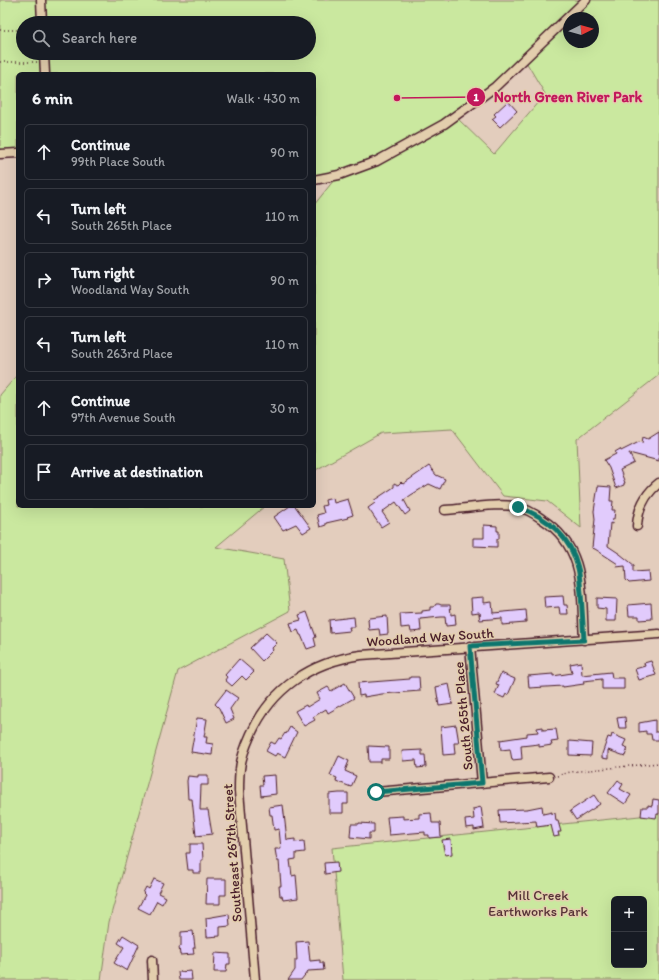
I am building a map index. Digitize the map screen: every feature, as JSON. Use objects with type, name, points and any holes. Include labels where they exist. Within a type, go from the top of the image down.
[{"type":"street","points":[[41,0],[42,16]]},
{"type":"street","points":[[316,180],[339,175],[377,161],[444,124],[495,87],[586,0]]},
{"type":"street","points":[[44,60],[45,72]]},
{"type":"street","points":[[0,154],[16,153]]},
{"type":"street","points":[[637,526],[641,505],[652,488],[659,483]]},
{"type":"street","points":[[445,510],[502,505],[518,507],[532,512],[549,523],[563,536],[574,554],[579,569],[584,640]]},
{"type":"street","name":"Woodland Way South","points":[[267,706],[291,683],[307,672],[330,661],[361,655],[470,646],[584,640],[659,634]]},
{"type":"street","name":"South 265th Place","points":[[470,646],[482,783]]},
{"type":"street","name":"Southeast 267th Street","points":[[255,980],[239,791],[240,769],[247,743],[256,723],[267,706]]},
{"type":"street","points":[[376,792],[549,778]]},
{"type":"street","points":[[152,960],[154,980]]},
{"type":"path","points":[[0,30],[16,30]]},
{"type":"path","points":[[0,62],[31,62],[36,60]]},
{"type":"path","points":[[549,778],[570,772],[659,763]]},
{"type":"green space","points":[[0,0],[659,0],[659,375],[577,439],[581,528],[547,501],[503,496],[452,429],[381,433],[316,470],[316,202],[338,175],[316,180],[316,72],[16,72],[16,153],[0,154]],"holes":[[[525,60],[545,94],[494,154],[455,116]]]},
{"type":"green space","points":[[16,376],[16,508],[263,508],[216,547],[284,559],[290,611],[178,671],[109,922],[101,980],[0,980],[0,395]]},
{"type":"green space","name":"Mill Creek Earthworks Park","points":[[659,814],[659,980],[343,980],[332,848]]},
{"type":"building","points":[[508,101],[517,111],[500,127],[492,119],[496,116],[494,114]]},
{"type":"building","points":[[659,432],[659,461],[629,453],[634,463],[620,470],[625,483],[624,485],[616,488],[609,468],[604,460],[616,454],[615,452],[620,449],[621,451],[639,442],[642,443],[643,437],[648,439]]},
{"type":"building","points":[[429,466],[436,475],[445,479],[440,489],[429,484],[404,500],[410,511],[405,515],[396,502],[382,512],[389,522],[381,527],[368,508],[375,503],[373,501],[394,487],[394,483],[398,485],[401,482],[403,484]]},
{"type":"building","points":[[598,486],[611,487],[610,501],[613,501],[612,510],[615,510],[614,519],[612,524],[610,523],[608,546],[635,566],[633,566],[633,572],[648,571],[649,581],[629,583],[626,580],[625,566],[616,567],[618,564],[592,548],[595,519],[594,511]]},
{"type":"building","points":[[333,498],[334,503],[348,499],[353,515],[347,517],[348,518],[326,523],[326,525],[320,527],[317,515],[324,513],[322,506],[326,505],[325,500]]},
{"type":"building","points":[[287,508],[296,508],[311,528],[303,533],[296,524],[283,530],[274,517]]},
{"type":"building","points":[[484,525],[497,526],[497,531],[499,531],[499,539],[497,539],[497,547],[473,546],[473,538],[484,538]]},
{"type":"building","points":[[563,596],[564,605],[567,605],[568,614],[560,614],[559,607],[545,608],[544,597]]},
{"type":"building","points":[[484,597],[484,603],[492,602],[493,613],[526,610],[527,621],[525,621],[525,623],[502,625],[502,618],[480,620],[479,612],[472,613],[471,598]]},
{"type":"building","points":[[597,598],[617,599],[616,621],[606,621],[606,609],[597,608]]},
{"type":"building","points":[[651,603],[652,619],[639,620],[639,616],[629,616],[628,605]]},
{"type":"building","points":[[436,604],[450,605],[451,615],[455,614],[456,625],[446,626],[445,617],[441,617],[420,619],[421,631],[411,632],[410,627],[401,628],[400,614],[422,613],[422,611],[430,610],[430,607],[434,607]]},
{"type":"building","points":[[307,612],[316,637],[314,638],[316,646],[307,649],[298,630],[293,632],[290,623],[301,620],[299,615]]},
{"type":"building","points":[[387,616],[388,634],[380,635],[379,629],[369,630],[369,618]]},
{"type":"building","points":[[354,617],[355,627],[349,627],[350,631],[330,633],[329,620]]},
{"type":"building","points":[[266,633],[277,643],[272,648],[273,650],[262,661],[250,648]]},
{"type":"building","points":[[239,659],[254,672],[246,680],[242,676],[232,686],[225,680],[227,677],[225,675]]},
{"type":"building","points":[[651,661],[656,675],[639,680],[635,669],[645,666],[644,663]]},
{"type":"building","points":[[581,662],[582,675],[611,672],[612,678],[624,678],[624,689],[602,689],[602,679],[583,681],[584,684],[563,687],[529,688],[528,676],[553,674],[553,676],[572,673],[570,664]]},
{"type":"building","points":[[501,673],[515,679],[508,695],[506,694],[504,698],[495,694],[499,685],[496,684]]},
{"type":"building","points":[[410,677],[419,677],[420,691],[364,697],[364,695],[359,696],[358,683],[410,679]]},
{"type":"building","points":[[345,683],[354,698],[328,713],[326,709],[313,717],[315,720],[304,726],[295,711],[306,705],[307,707],[320,699],[317,693],[328,687],[331,691]]},
{"type":"building","points":[[449,684],[453,704],[439,706],[436,687]]},
{"type":"building","points":[[226,690],[238,698],[230,709],[234,719],[226,723],[219,708],[215,704]]},
{"type":"building","points":[[625,717],[626,728],[619,728],[617,718]]},
{"type":"building","points":[[197,718],[207,719],[204,737],[207,737],[206,743],[213,744],[212,755],[191,752]]},
{"type":"building","points":[[655,720],[655,732],[659,732],[659,740],[652,740],[651,734],[646,734],[646,731],[639,732],[639,723]]},
{"type":"building","points":[[456,725],[459,743],[454,743],[455,754],[443,755],[441,727]]},
{"type":"building","points":[[290,727],[297,732],[285,757],[277,753],[275,756],[266,751],[271,742],[275,744],[279,738],[281,739],[285,733],[286,734]]},
{"type":"building","points":[[543,727],[543,730],[556,729],[558,741],[551,742],[552,745],[539,747],[539,744],[521,746],[522,759],[512,760],[510,749],[501,750],[500,740],[527,736],[527,733],[538,732],[537,728]]},
{"type":"building","points":[[612,734],[626,740],[623,746],[628,748],[625,756],[608,750],[608,759],[602,758],[608,737],[611,738]]},
{"type":"building","points":[[569,741],[592,743],[591,756],[569,755]]},
{"type":"building","points":[[368,746],[389,747],[389,759],[381,759],[381,762],[369,762]]},
{"type":"building","points":[[422,750],[422,755],[425,755],[426,767],[417,768],[416,760],[403,761],[402,751]]},
{"type":"building","points":[[339,756],[349,761],[345,771],[356,776],[351,787],[336,781],[337,778],[330,775]]},
{"type":"building","points":[[198,775],[208,775],[208,785],[201,785],[200,810],[208,810],[212,834],[196,836],[192,799],[188,799],[187,781],[188,776],[198,777]]},
{"type":"building","points":[[275,775],[276,794],[261,796],[260,785],[263,785],[262,776]]},
{"type":"building","points":[[618,780],[623,784],[620,789],[631,795],[625,804],[608,793]]},
{"type":"building","points":[[348,793],[348,804],[343,804],[343,813],[329,813],[329,794]]},
{"type":"building","points":[[594,795],[600,804],[576,820],[570,811]]},
{"type":"building","points":[[653,799],[659,800],[659,814],[657,814],[656,818],[641,816],[642,807],[648,807],[648,805],[652,806]]},
{"type":"building","points":[[283,805],[287,840],[295,839],[295,842],[304,841],[305,852],[296,853],[296,859],[290,860],[292,876],[296,875],[298,898],[283,900],[282,896],[280,896],[279,886],[281,886],[279,861],[277,861],[275,849],[281,849],[279,829],[274,830],[272,815],[270,815],[269,807]]},
{"type":"building","points":[[542,806],[543,814],[552,812],[552,814],[555,813],[556,821],[558,821],[561,832],[558,832],[559,836],[554,837],[551,825],[537,827],[536,821],[500,823],[499,810],[527,809]]},
{"type":"building","points":[[481,807],[484,828],[474,830],[474,827],[466,828],[465,820],[474,819],[473,809]]},
{"type":"building","points":[[431,813],[432,823],[440,823],[441,837],[429,838],[429,835],[425,835],[425,832],[389,835],[387,817],[403,816],[403,819],[419,818],[419,814]]},
{"type":"building","points":[[351,824],[374,824],[374,833],[369,833],[369,839],[350,837]]},
{"type":"building","points":[[451,839],[452,854],[445,855],[442,840]]},
{"type":"building","points":[[190,844],[202,844],[203,860],[201,860],[201,873],[193,873],[193,870],[188,870],[186,853],[190,853]]},
{"type":"building","points":[[337,862],[338,872],[325,874],[324,863]]},
{"type":"building","points":[[154,879],[163,883],[158,893],[166,897],[162,904],[157,901],[150,914],[138,908],[145,895],[143,893],[146,887],[149,889]]},
{"type":"building","points":[[207,879],[226,879],[226,895],[220,895],[220,904],[206,904]]},
{"type":"building","points":[[229,914],[230,926],[220,927],[220,936],[207,937],[206,918]]},
{"type":"building","points":[[193,931],[195,948],[193,948],[194,954],[180,955],[179,947],[181,946],[181,932]]},
{"type":"building","points":[[123,935],[139,945],[127,971],[114,963],[124,947],[118,943]]},
{"type":"building","points":[[308,941],[310,961],[320,960],[320,963],[323,963],[324,970],[308,971],[301,980],[288,980],[295,970],[295,960],[297,960],[296,942]]},
{"type":"building","points":[[215,953],[230,954],[230,964],[227,964],[226,972],[214,972]]},
{"type":"building","points":[[191,971],[192,980],[179,980],[178,972]]},
{"type":"place","name":"North Green River Park","points":[[397,98]]},
{"type":"route","points":[[376,792],[482,783],[470,646],[584,640],[579,569],[574,554],[563,536],[549,523],[532,512],[518,507]]}]
